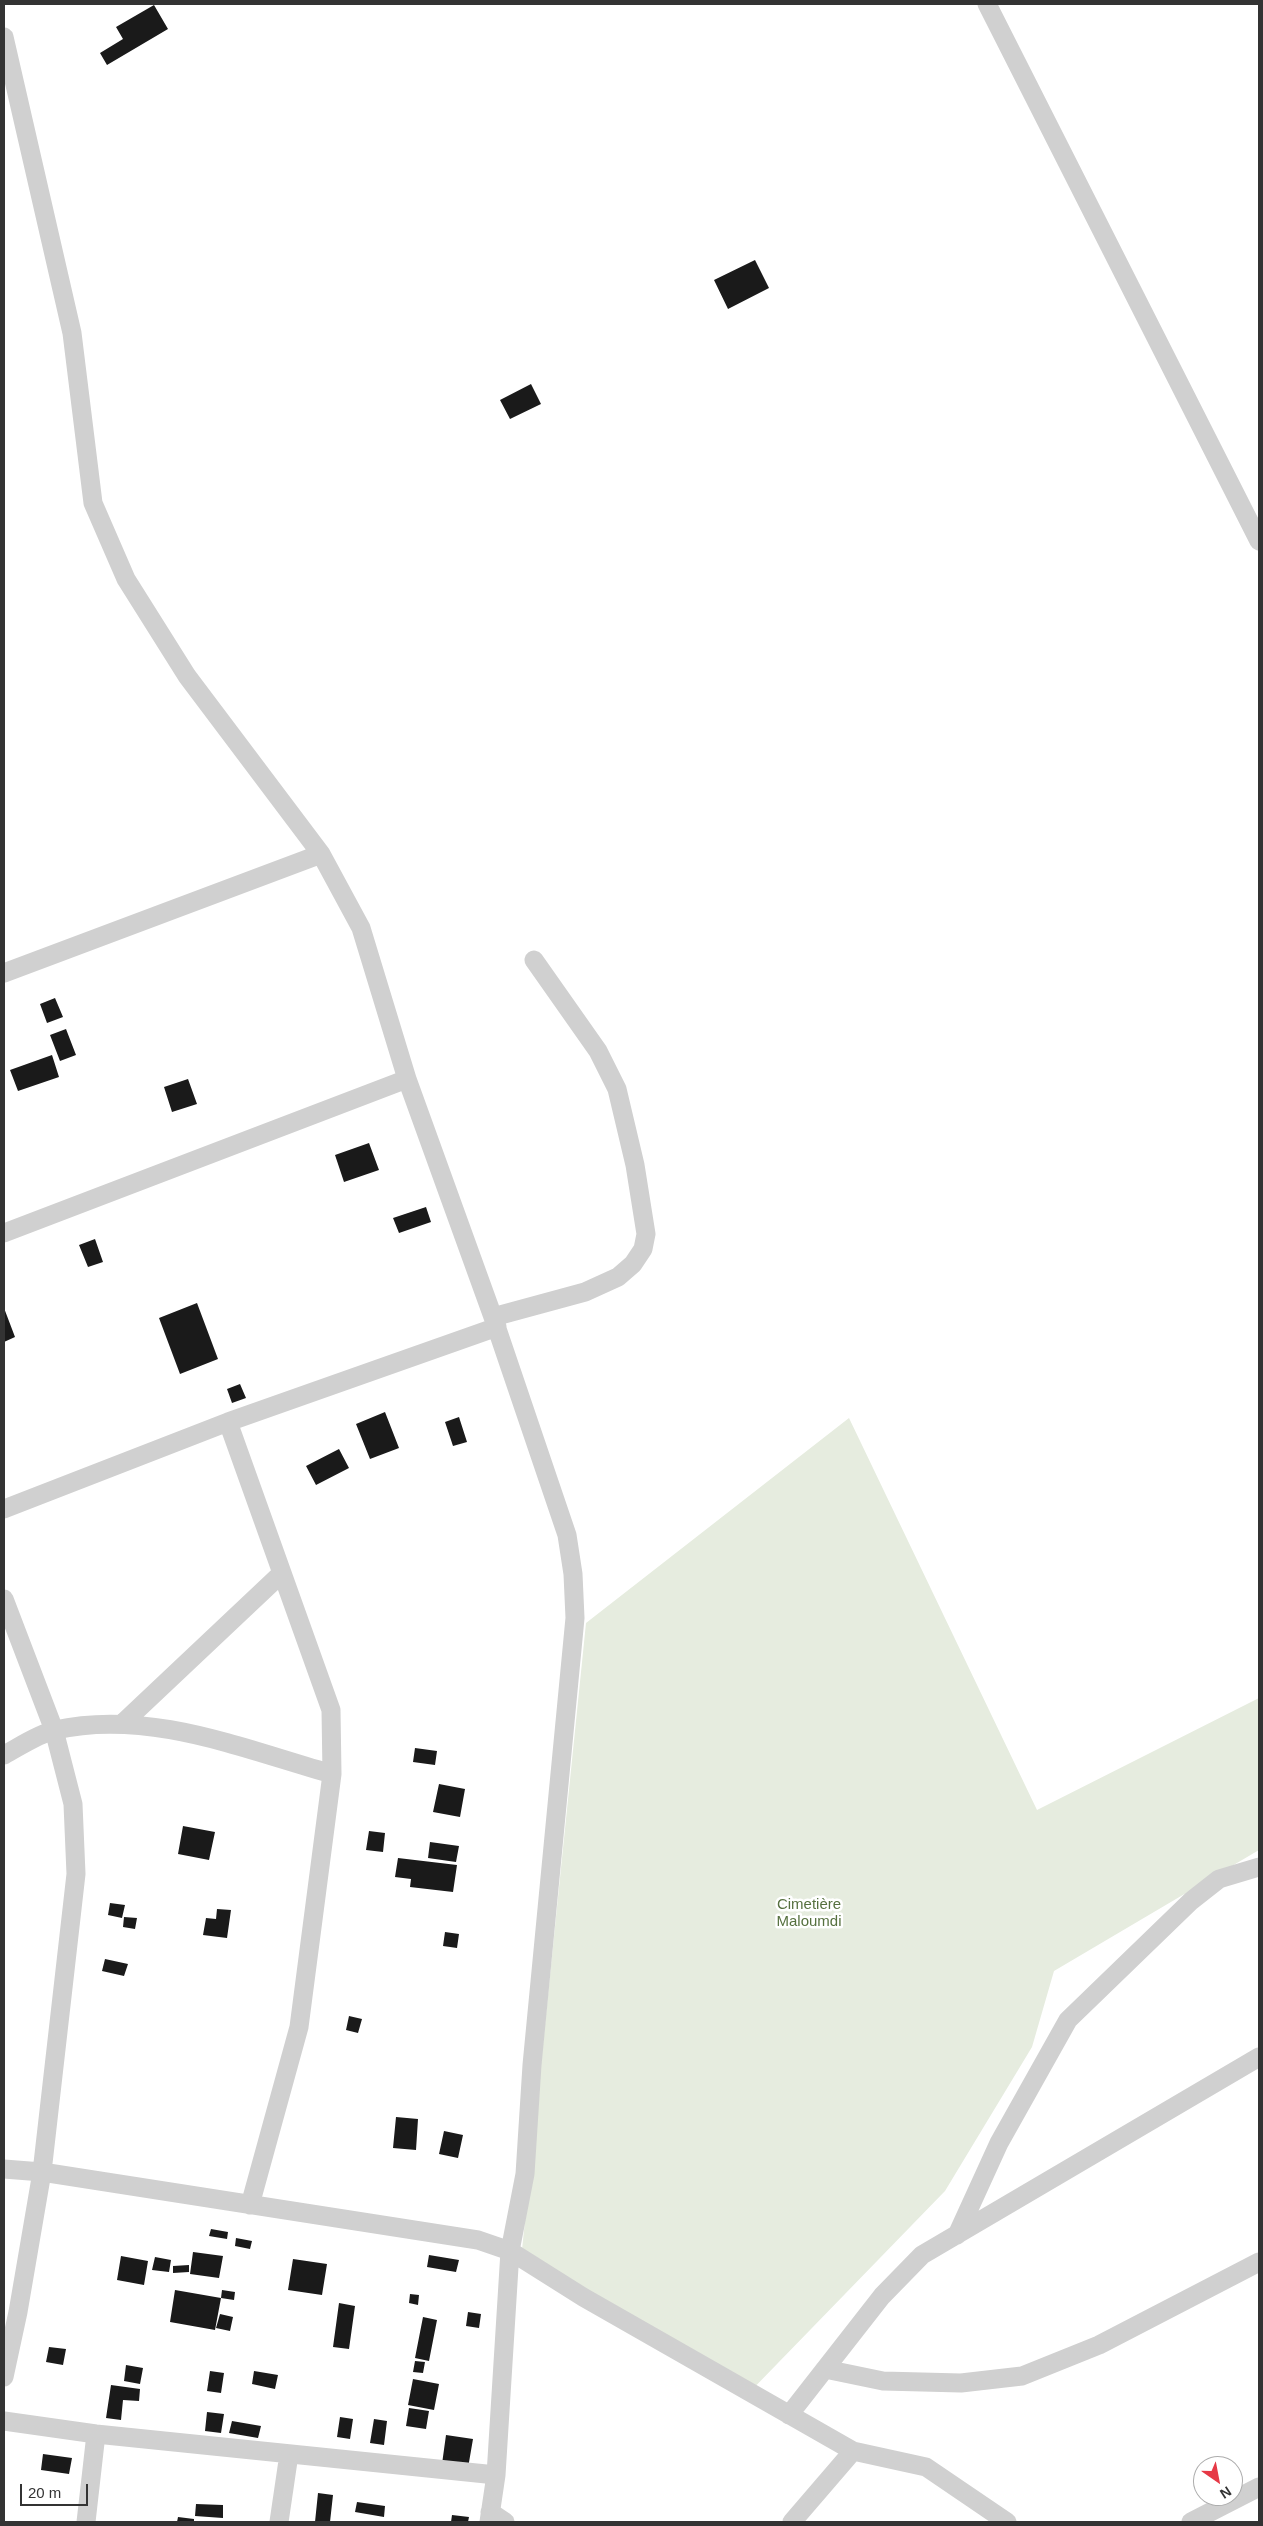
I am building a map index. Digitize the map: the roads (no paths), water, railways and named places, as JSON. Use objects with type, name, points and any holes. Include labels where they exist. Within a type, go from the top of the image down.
[{"type":"street","points":[[987,4],[1259,541]]},
{"type":"street","points":[[4,37],[72,333],[93,503],[126,579],[187,676],[321,854],[360,928],[407,1078],[495,1322],[567,1535],[573,1574],[575,1618],[532,2065],[525,2174],[510,2251],[495,2519]]},
{"type":"street","points":[[4,973],[321,854]]},
{"type":"street","points":[[4,1509],[228,1422],[495,1322],[585,1292],[618,1277],[633,1264],[643,1249],[646,1234],[634,1165],[617,1089],[598,1051],[534,960]]},
{"type":"street","points":[[4,1233],[407,1078]]},
{"type":"street","points":[[228,1422],[331,1710],[332,1774],[299,2027],[250,2205]]},
{"type":"street","points":[[123,1723],[282,1573]]},
{"type":"street","points":[[4,1599],[54,1730],[73,1804],[76,1874],[42,2172],[18,2312],[4,2377]]},
{"type":"street","points":[[4,1755],[54,1730],[123,1723],[184,1732],[332,1774]]},
{"type":"street","points":[[957,2235],[999,2143],[1068,2020],[1191,1901],[1219,1879],[1259,1867]]},
{"type":"street","points":[[789,2415],[882,2296],[922,2256],[1259,2057]]},
{"type":"street","points":[[4,2168],[42,2172],[478,2240],[510,2251],[583,2297],[853,2451],[926,2467],[1007,2522]]},
{"type":"street","points":[[825,2369],[883,2381],[961,2384],[1022,2376],[1098,2345],[1259,2262]]},
{"type":"street","points":[[4,2421],[96,2434],[496,2475]]},
{"type":"street","points":[[86,2522],[96,2434]]},
{"type":"street","points":[[792,2522],[853,2451]]},
{"type":"street","points":[[279,2522],[289,2454]]},
{"type":"street","points":[[1191,2522],[1259,2487]]},
{"type":"park label","name":"Cimetière Maloumdi","points":[[809,1914]]}]
